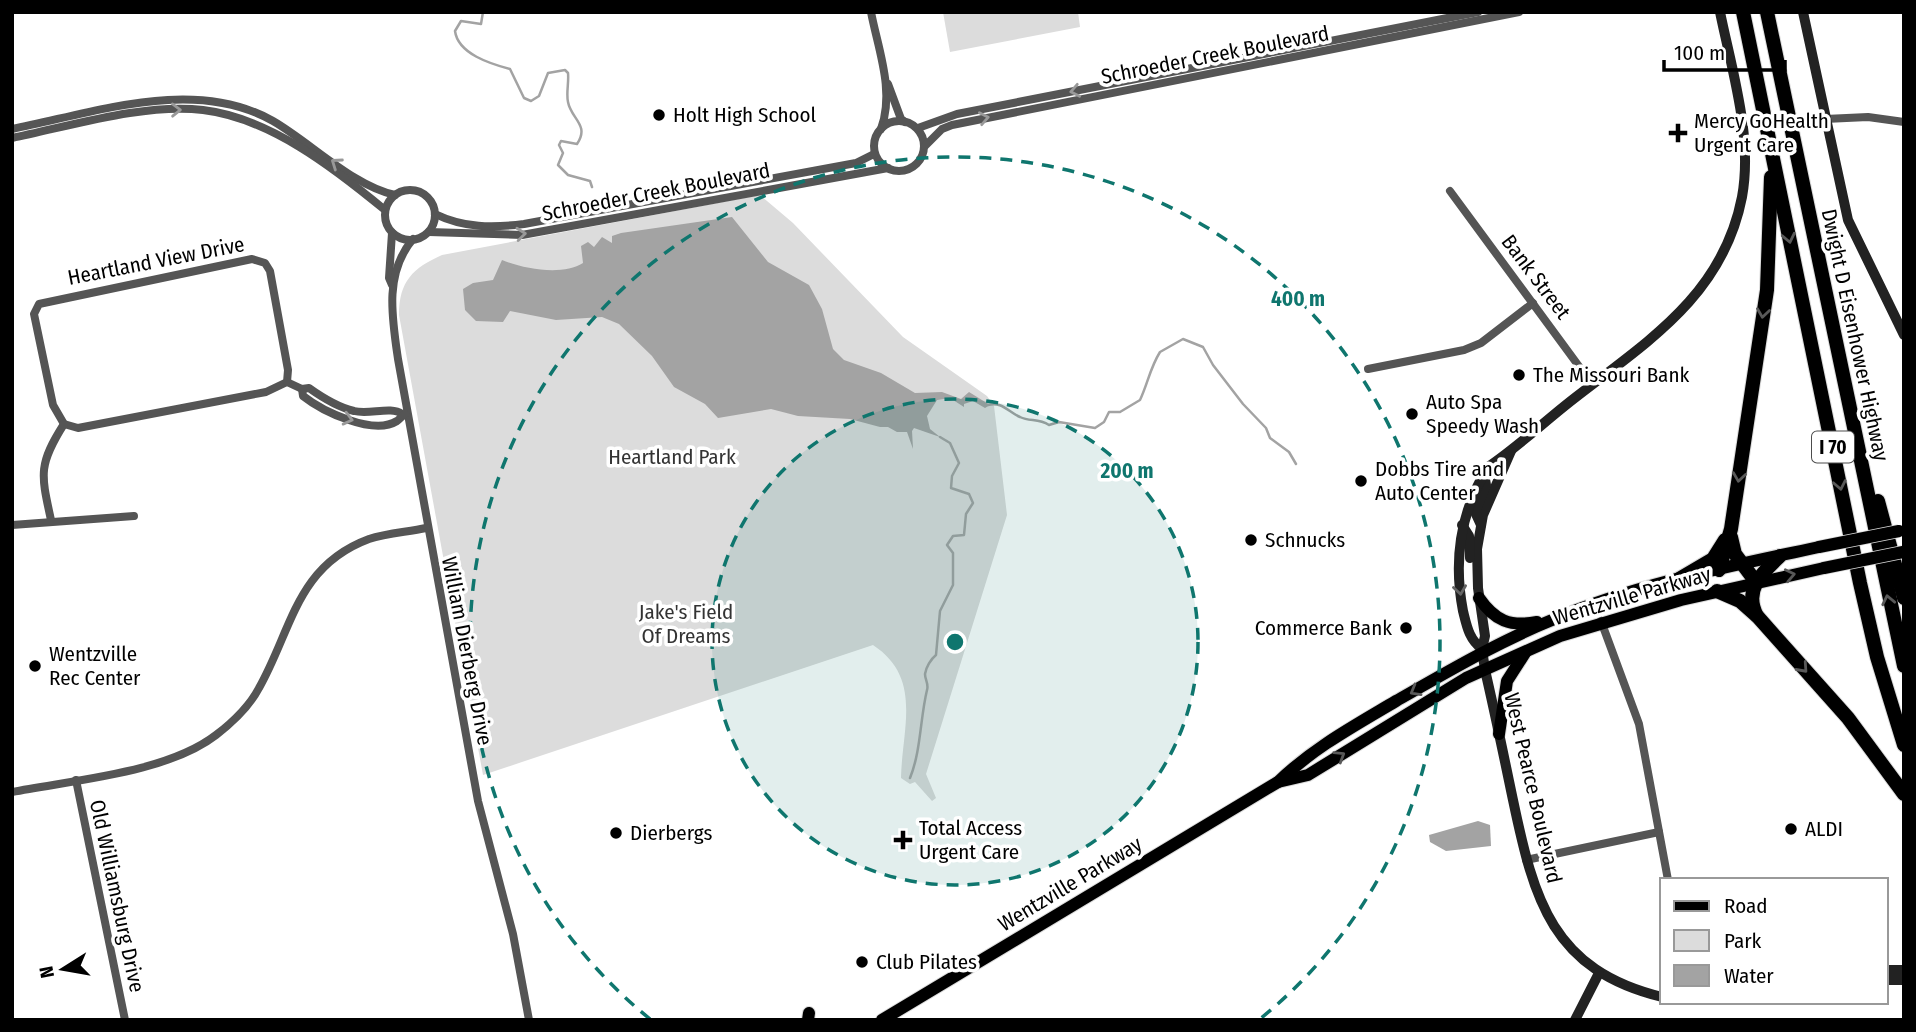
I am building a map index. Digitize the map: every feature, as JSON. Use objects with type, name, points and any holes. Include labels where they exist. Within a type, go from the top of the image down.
[{"type":"highway","name":"Dwight D Eisenhower Highway","points":[[1742,12],[1860,583],[1877,657],[1904,745]]},
{"type":"highway","name":"Dwight D Eisenhower Highway","points":[[1767,12],[1904,666]]},
{"type":"highway","points":[[1719,570],[1731,529],[1767,290],[1771,221],[1770,148]]},
{"type":"highway","points":[[1826,299],[1839,325],[1888,548],[1904,598]]},
{"type":"highway","points":[[1731,529],[1732,546],[1741,565],[1756,582]]},
{"type":"highway","points":[[1679,579],[1713,559],[1731,529]]},
{"type":"highway","points":[[1758,617],[1752,595],[1756,582],[1780,556]]},
{"type":"highway","points":[[1717,591],[1740,601],[1758,617],[1848,718],[1904,794]]},
{"type":"main road","name":"West Pearce Boulevard","points":[[1483,658],[1470,637],[1459,588],[1462,526],[1472,495],[1484,473],[1592,384],[1664,330],[1695,296],[1730,237],[1742,197],[1744,150],[1739,104],[1720,12]]},
{"type":"main road","points":[[1803,12],[1848,220],[1904,335]]},
{"type":"main road","name":"West Pearce Boulevard","points":[[1511,451],[1481,525],[1477,549],[1479,594],[1485,636],[1483,658],[1532,885],[1549,918],[1569,946],[1599,973],[1637,991],[1660,997]]},
{"type":"main road","points":[[1481,525],[1475,512],[1486,485],[1484,473]]},
{"type":"main road","points":[[1462,526],[1469,536],[1472,585],[1495,618],[1511,625],[1551,620]]},
{"type":"main road","points":[[1741,565],[1901,530]]},
{"type":"main road","name":"Wentzville Parkway","points":[[1278,782],[1308,775],[1463,680],[1483,658],[1528,650],[1601,621],[1717,591],[1903,552]]},
{"type":"main road","name":"Wentzville Parkway","points":[[882,1020],[1278,782],[1307,754],[1551,620],[1679,579],[1741,565]]},
{"type":"main road","points":[[1499,734],[1507,681],[1528,650]]},
{"type":"main road","points":[[1575,1020],[1599,973]]},
{"type":"street","points":[[871,12],[886,78],[901,119],[918,128],[925,146],[922,156],[910,169],[891,171],[874,154],[875,138],[885,115],[886,78]]},
{"type":"street","name":"Schroeder Creek Boulevard","points":[[918,128],[957,114],[1478,12]]},
{"type":"street","name":"Schroeder Creek Boulevard","points":[[925,146],[942,129],[952,125],[1518,12]]},
{"type":"street","points":[[12,129],[159,101],[205,101],[233,106],[270,120],[373,188],[395,195],[410,190],[421,193],[428,198],[435,214],[429,232],[413,239],[400,238],[392,233],[385,210],[266,128],[231,115],[202,110],[145,112],[12,138]]},
{"type":"street","points":[[1825,119],[1868,117],[1904,122]]},
{"type":"street","points":[[881,129],[893,123],[905,122]]},
{"type":"street","name":"Schroeder Creek Boulevard","points":[[435,214],[452,223],[472,226],[524,224],[856,163],[874,154]]},
{"type":"street","name":"Schroeder Creek Boulevard","points":[[429,232],[522,235],[888,168]]},
{"type":"street","name":"Bank Street","points":[[1450,191],[1592,384]]},
{"type":"street","points":[[385,210],[395,195]]},
{"type":"street","name":"William Dierberg Drive","points":[[392,233],[389,278],[392,285]]},
{"type":"street","name":"William Dierberg Drive","points":[[413,239],[402,253],[392,285],[391,309],[405,414],[478,801],[513,934],[529,1020]]},
{"type":"street","name":"Heartland View Drive","points":[[64,424],[53,405],[34,314],[39,304],[252,259],[265,263],[270,271],[288,370],[287,382]]},
{"type":"street","points":[[1368,369],[1473,346],[1533,303]]},
{"type":"street","points":[[51,520],[42,479],[46,452],[64,424],[78,428],[267,392],[287,382],[302,389],[309,388],[335,404],[354,411],[396,410],[405,414]]},
{"type":"street","points":[[12,525],[51,520],[134,516]]},
{"type":"street","points":[[12,792],[176,758],[214,737],[239,716],[258,690],[294,607],[320,571],[346,550],[370,538],[426,528]]},
{"type":"street","points":[[1601,621],[1639,724],[1668,878]]},
{"type":"street","name":"Old Williamsburg Drive","points":[[76,780],[125,1020]]},
{"type":"street","points":[[1526,860],[1659,832]]},
{"type":"green space","points":[[943,12],[1078,12],[1080,27],[950,52]]},
{"type":"green space","name":"Heartland Park","points":[[760,195],[793,223],[903,337],[987,396],[994,406],[1007,515],[926,774],[936,798],[932,801],[915,782],[910,784],[901,778],[906,723],[904,688],[899,673],[889,658],[873,645],[483,775],[399,315],[405,285],[423,265],[442,255]]},
{"type":"water","points":[[732,217],[768,262],[809,285],[822,309],[833,349],[844,360],[881,373],[915,393],[942,392],[961,399],[969,392],[990,405],[985,408],[973,401],[964,404],[964,407],[950,398],[937,400],[927,416],[930,429],[940,437],[914,428],[913,449],[907,432],[897,432],[888,427],[850,419],[798,416],[771,409],[718,418],[705,404],[674,387],[652,356],[619,324],[602,317],[556,320],[510,311],[503,322],[476,321],[465,310],[463,289],[473,283],[493,280],[502,260],[532,268],[565,269],[583,263],[581,246],[588,242],[594,247],[602,237],[612,243],[612,236],[621,233]]},
{"type":"water","points":[[1478,821],[1490,825],[1491,846],[1446,851],[1430,842],[1429,835]]},
{"type":"waterway","points":[[483,12],[481,24],[461,21],[455,31],[457,39],[476,57],[510,69],[524,98],[531,101],[539,96],[548,73],[565,70],[568,73],[568,102],[582,132],[577,144],[561,141],[559,145],[563,153],[558,165],[568,175],[590,181],[592,187]]},
{"type":"waterway","points":[[988,405],[1001,406],[1016,415],[1049,425],[1059,422],[1095,428],[1104,422],[1109,412],[1120,412],[1140,400],[1160,352],[1183,339],[1203,347],[1213,365],[1243,404],[1266,428],[1270,438],[1289,452],[1296,464]]},
{"type":"waterway","points":[[910,778],[927,688],[926,671],[936,655],[940,611],[953,585],[953,553],[947,545],[953,536],[964,535],[966,514],[973,503],[969,494],[951,488],[952,476],[959,463],[950,443],[940,437]]},
{"type":"place","name":"Holt High School","points":[[659,115]]},
{"type":"place","name":"Mercy GoHealth Urgent Care","points":[[1678,133]]},
{"type":"place","name":"The Missouri Bank","points":[[1519,375]]},
{"type":"place","name":"Auto Spa Speedy Wash","points":[[1412,414]]},
{"type":"place","name":"Dobbs Tire and Auto Center","points":[[1361,481]]},
{"type":"place","name":"Schnucks","points":[[1251,540]]},
{"type":"place","name":"Commerce Bank","points":[[1406,628]]},
{"type":"place","name":"Wentzville Rec Center","points":[[35,666]]},
{"type":"place","name":"ALDI","points":[[1791,829]]},
{"type":"place","name":"Dierbergs","points":[[616,833]]},
{"type":"place","name":"Total Access Urgent Care","points":[[903,840]]},
{"type":"place","name":"Club Pilates","points":[[862,962]]},
{"type":"park label","name":"Jake's Field Of Dreams","points":[[686,624]]}]
